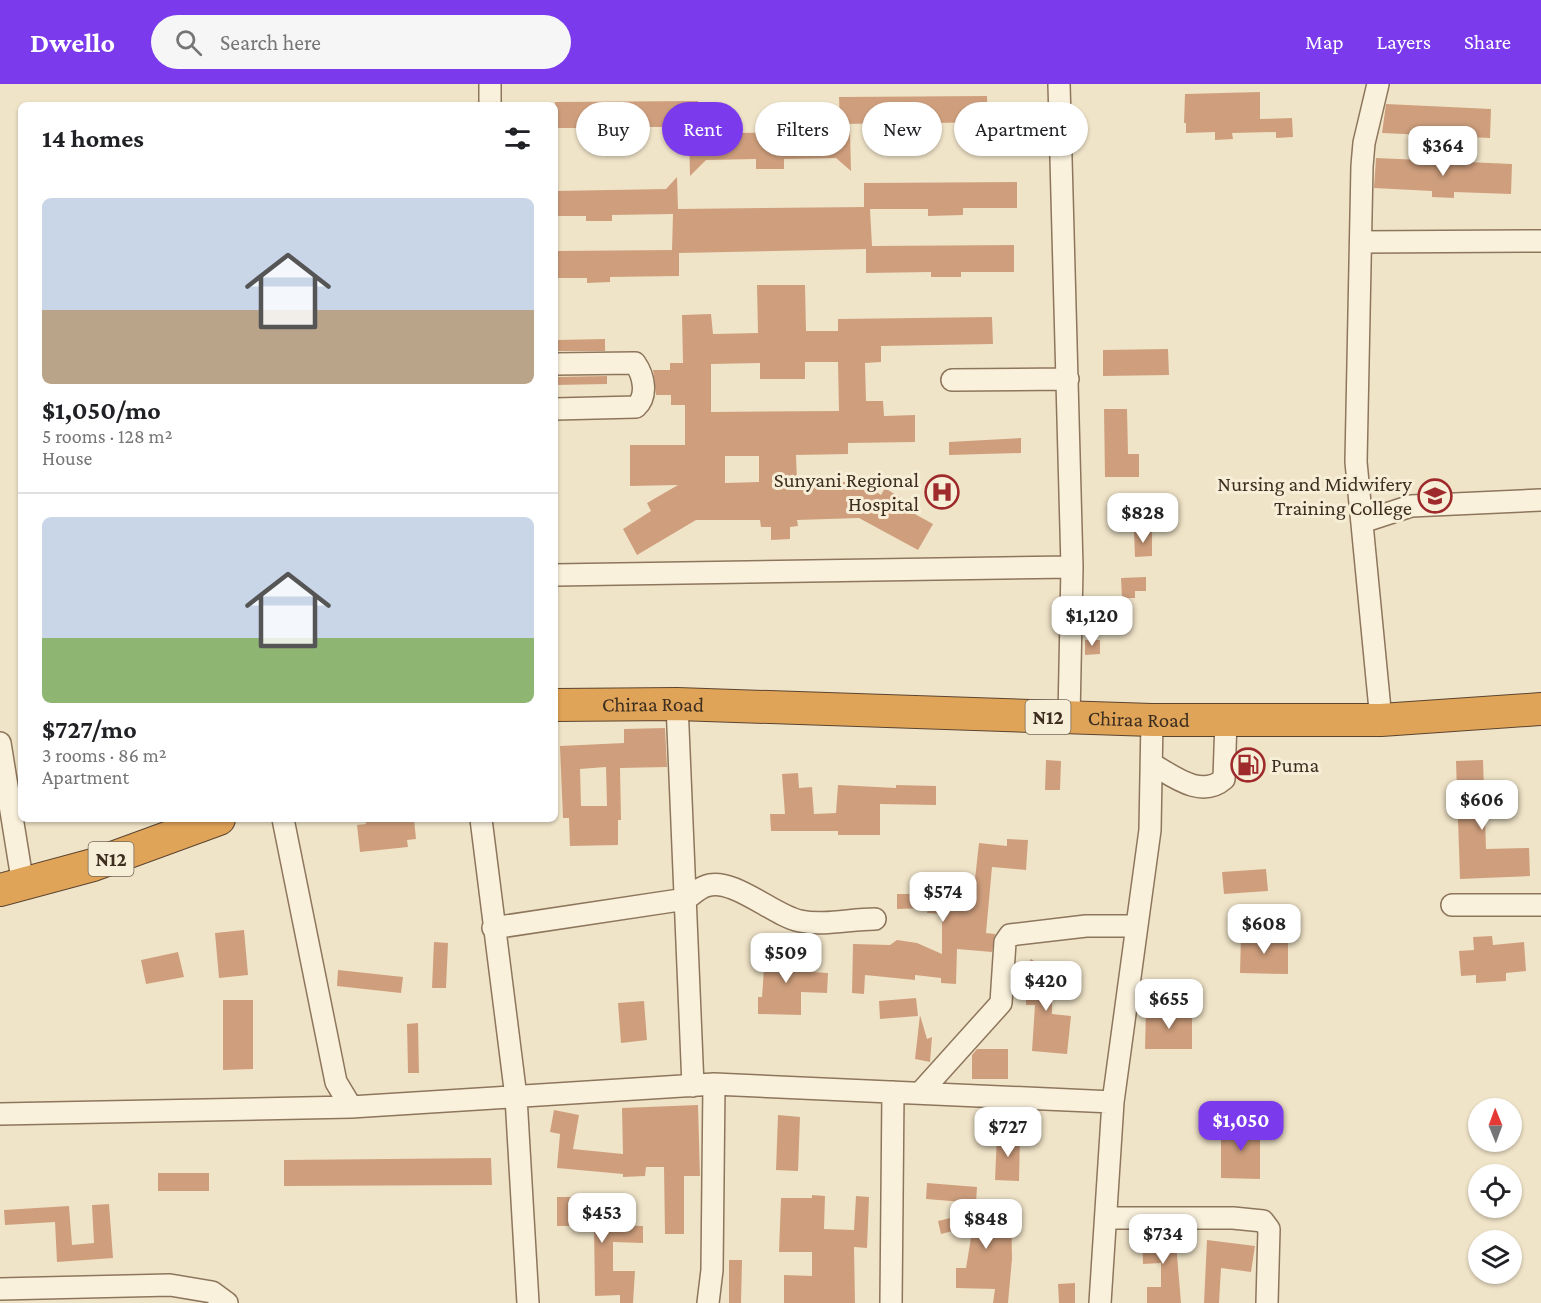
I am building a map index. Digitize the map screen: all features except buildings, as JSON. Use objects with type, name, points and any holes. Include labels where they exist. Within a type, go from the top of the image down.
[{"type":"highway","name":"Chiraa Road","points":[[558,705],[677,704],[1152,720],[1381,720],[1541,709]]},
{"type":"highway","name":"N12","points":[[12,887],[93,865],[211,822]]},
{"type":"street","points":[[490,84],[490,102]]},
{"type":"street","points":[[1059,84],[1072,567],[1069,717]]},
{"type":"street","points":[[1378,84],[1364,143],[1356,462],[1381,720]]},
{"type":"street","points":[[1361,242],[1541,241]]},
{"type":"street","points":[[558,364],[635,363],[642,376],[643,389],[636,407],[558,409]]},
{"type":"street","points":[[952,380],[1068,379]]},
{"type":"street","points":[[1362,522],[1411,506],[1541,500]]},
{"type":"street","points":[[558,575],[1072,567]]},
{"type":"street","points":[[677,704],[693,1086]]},
{"type":"street","points":[[1100,1303],[1113,1102],[1150,830],[1152,720]]},
{"type":"street","points":[[1152,764],[1194,787],[1215,787],[1224,779],[1226,720]]},
{"type":"street","points":[[0,743],[12,887]]},
{"type":"street","points":[[284,822],[336,1082],[351,1107]]},
{"type":"street","points":[[481,822],[516,1097],[528,1303]]},
{"type":"street","points":[[493,928],[686,899],[706,885],[721,884],[788,918],[802,922],[820,924],[837,920],[875,919]]},
{"type":"street","points":[[1452,905],[1541,905]]},
{"type":"street","points":[[920,1093],[1001,1003],[1005,942],[1010,935],[1086,926],[1137,926]]},
{"type":"street","points":[[0,1114],[351,1107],[714,1084],[1113,1102]]},
{"type":"street","points":[[708,1303],[712,1270],[714,1084]]},
{"type":"street","points":[[891,1303],[893,1092]]},
{"type":"street","points":[[1107,1218],[1233,1218],[1263,1221],[1269,1229],[1267,1303]]},
{"type":"street","points":[[0,1289],[170,1285],[212,1292],[227,1303]]},
{"type":"place","name":"Sunyani Regional Hospital","points":[[942,492]]},
{"type":"place","name":"Nursing and Midwifery Training College","points":[[1435,496]]},
{"type":"place","name":"Puma","points":[[1248,765]]}]
